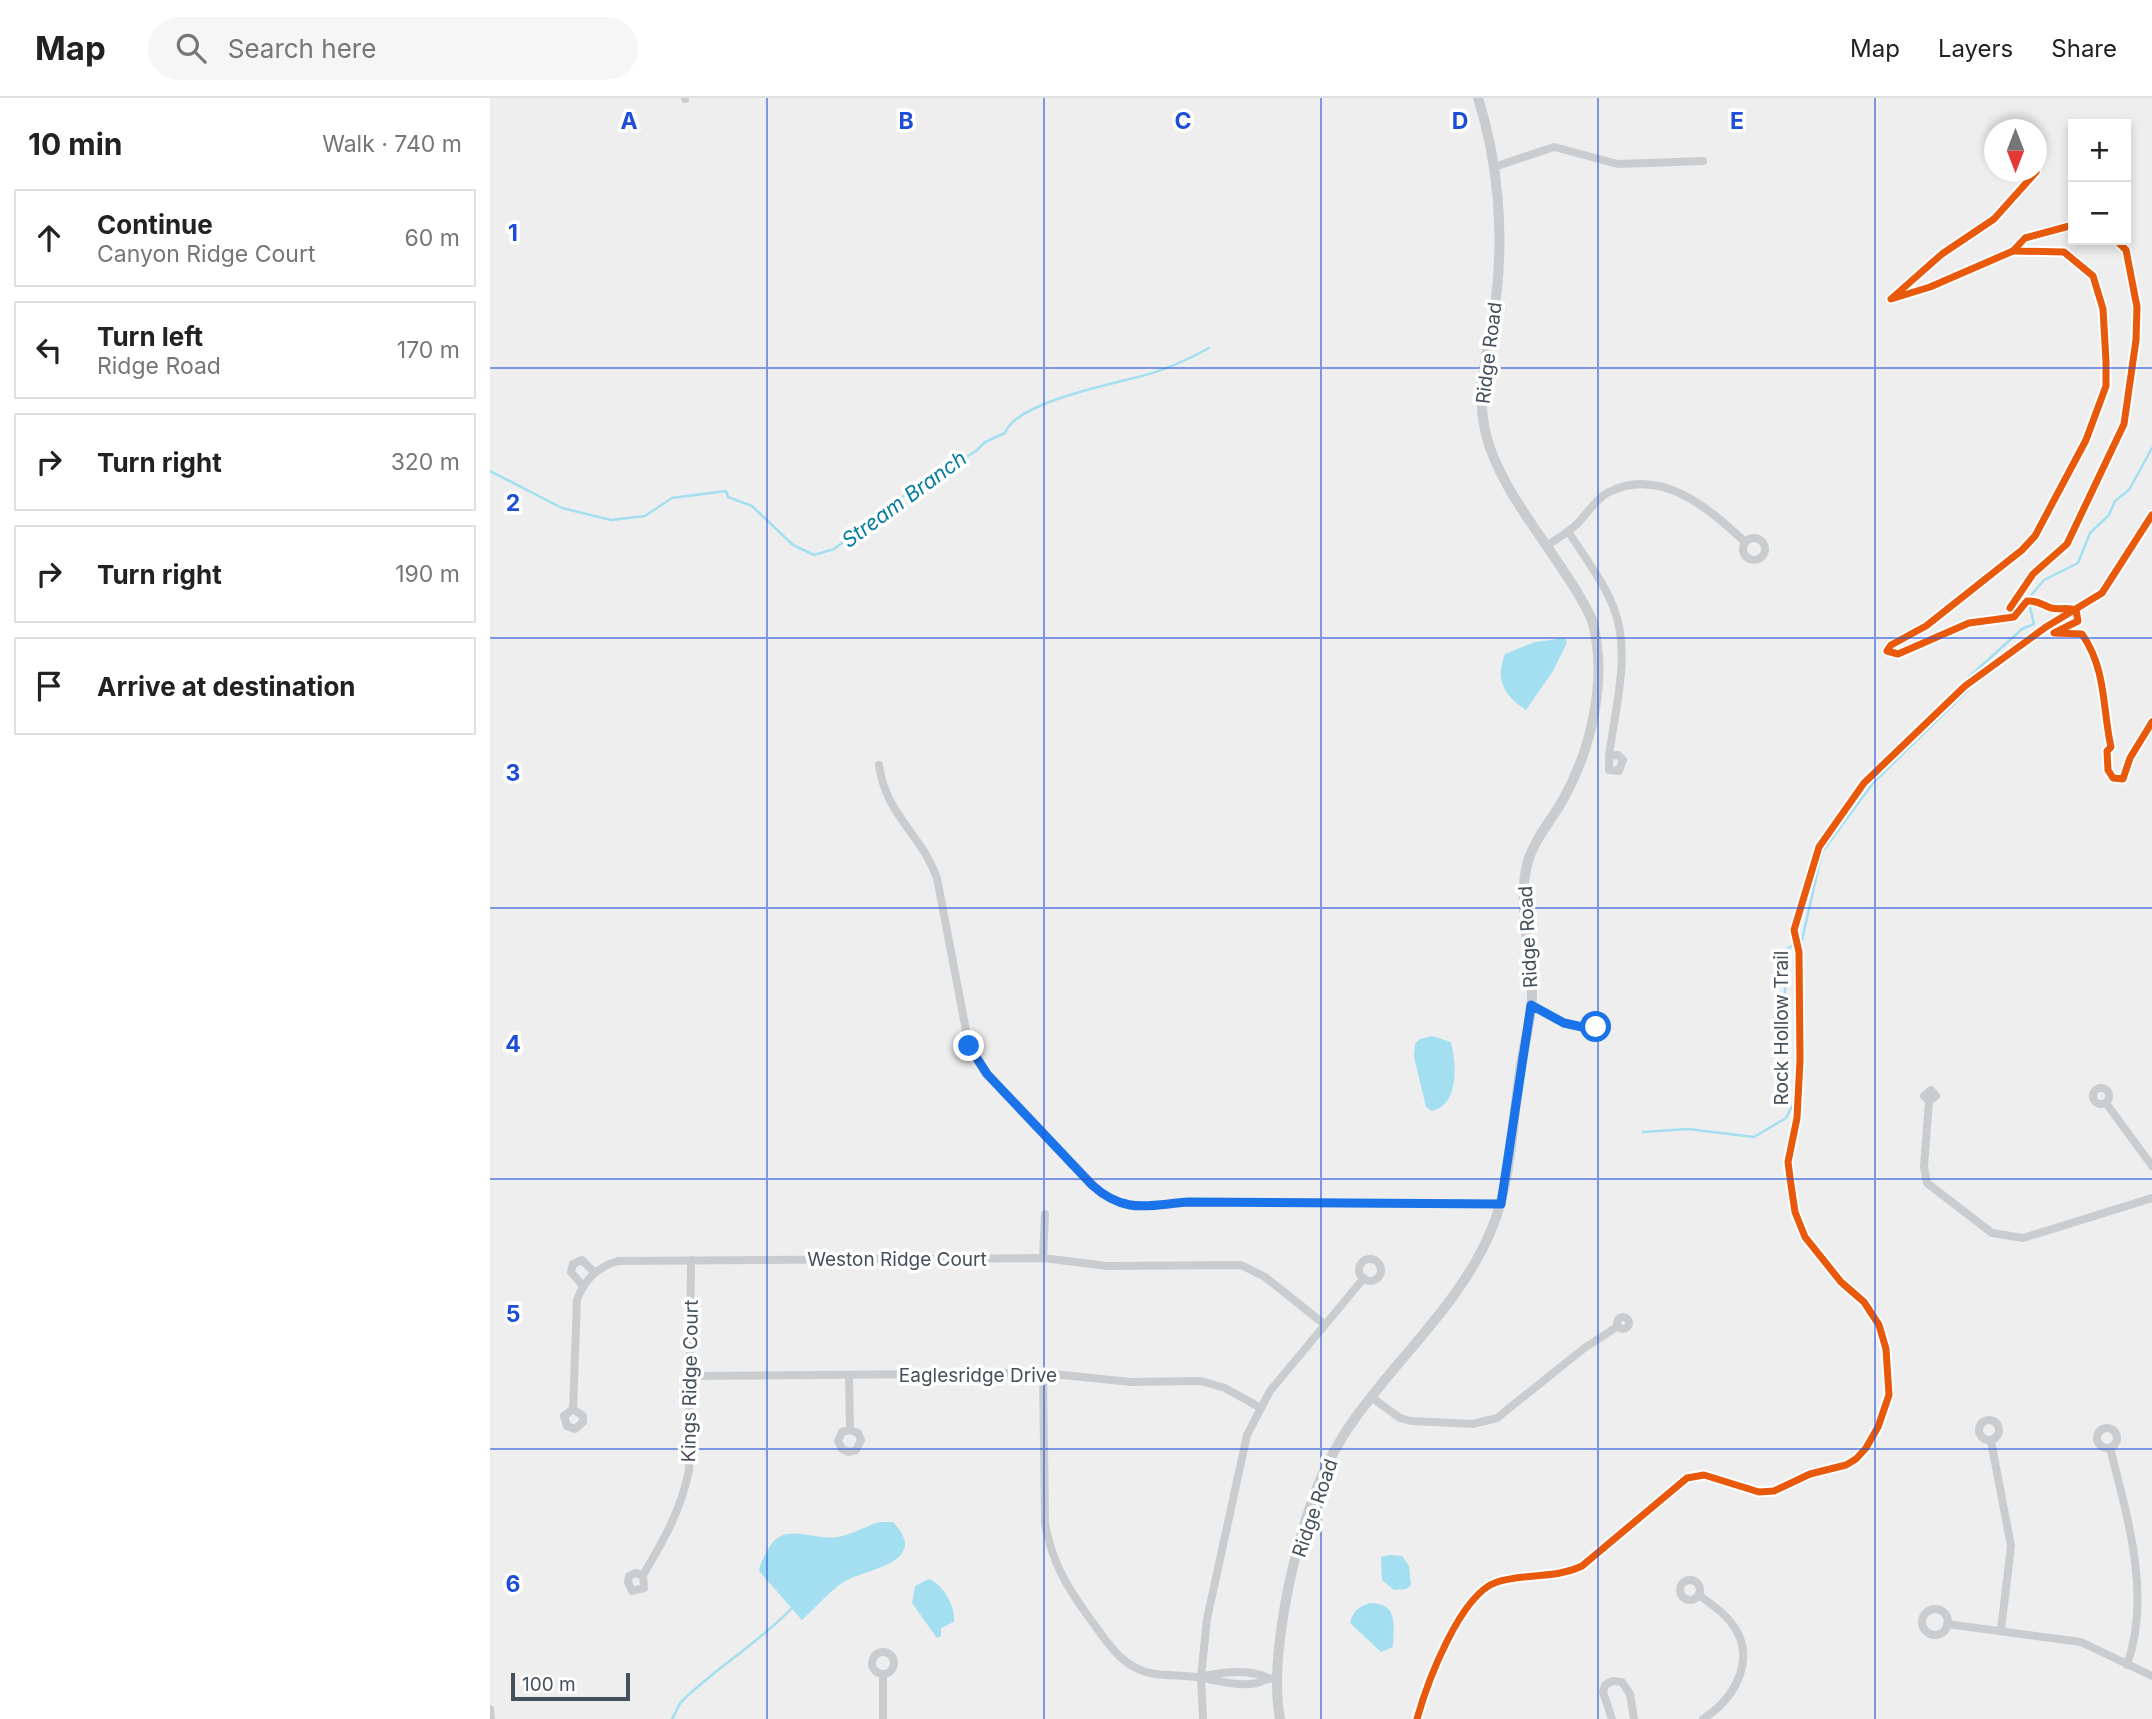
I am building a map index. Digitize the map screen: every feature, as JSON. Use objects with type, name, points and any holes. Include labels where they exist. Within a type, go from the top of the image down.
[{"type":"street","name":"Ridge Road","points":[[1280,1719],[1272,1678],[1290,1585],[1316,1492],[1339,1441],[1463,1283],[1480,1255],[1501,1204],[1531,1005],[1524,878],[1533,848],[1576,774],[1594,707],[1598,680],[1598,655],[1592,620],[1546,546],[1489,445],[1482,416],[1485,363],[1496,298],[1498,261],[1494,167],[1489,134],[1478,98]]},
{"type":"street","points":[[1494,167],[1553,147],[1618,164],[1703,161]]},
{"type":"street","points":[[1546,546],[1568,531],[1606,494],[1625,487],[1648,486],[1693,498],[1745,542]]},
{"type":"street","points":[[1568,531],[1605,590],[1618,624],[1622,651],[1609,756]]},
{"type":"street","points":[[879,765],[882,788],[889,804],[932,863],[937,878],[969,1046],[987,1074],[1102,1194],[1125,1205],[1148,1208],[1188,1202],[1501,1204]]},
{"type":"street","points":[[1531,1005],[1564,1023],[1596,1030]]},
{"type":"street","points":[[1929,1101],[1924,1167],[1927,1183],[1992,1233],[2008,1237],[2032,1237],[2152,1198]]},
{"type":"street","points":[[2106,1103],[2152,1166]]},
{"type":"street","points":[[1044,1258],[1045,1214]]},
{"type":"street","name":"Weston Ridge Court","points":[[583,1286],[571,1272],[573,1265],[582,1260],[594,1272],[618,1261],[691,1260],[1044,1258],[1107,1266],[1241,1265],[1265,1277],[1324,1324]]},
{"type":"street","name":"Kings Ridge Court","points":[[643,1575],[667,1537],[685,1489],[692,1448],[691,1260]]},
{"type":"street","points":[[573,1409],[575,1318],[583,1286],[594,1272]]},
{"type":"street","points":[[1203,1719],[1201,1677],[1207,1619],[1245,1442],[1259,1407],[1364,1278]]},
{"type":"street","points":[[1371,1397],[1400,1418],[1411,1421],[1445,1424],[1485,1422],[1507,1412],[1552,1373],[1618,1326]]},
{"type":"street","points":[[1043,1373],[1045,1524],[1052,1556],[1064,1584],[1112,1649],[1133,1668],[1155,1674],[1201,1677],[1221,1683],[1258,1683],[1272,1678]]},
{"type":"street","name":"Eaglesridge Drive","points":[[691,1376],[1043,1373],[1131,1382],[1201,1381],[1225,1388],[1259,1407]]},
{"type":"street","points":[[849,1375],[850,1430]]},
{"type":"street","points":[[1991,1441],[2011,1546],[2001,1630]]},
{"type":"street","points":[[2110,1448],[2129,1526],[2138,1598],[2139,1622],[2127,1665]]},
{"type":"street","points":[[1699,1595],[1720,1611],[1736,1629],[1743,1664],[1729,1699],[1703,1719]]},
{"type":"street","points":[[1947,1624],[2081,1643],[2152,1676]]},
{"type":"street","points":[[883,1674],[883,1719]]},
{"type":"street","points":[[1612,1719],[1603,1692],[1605,1685],[1614,1681],[1622,1682],[1627,1689],[1634,1719]]},
{"type":"street","points":[[490,1709],[491,1719]]},
{"type":"water","points":[[1565,638],[1567,643],[1553,671],[1526,710],[1512,699],[1503,686],[1501,671],[1505,654],[1535,642]]},
{"type":"water","points":[[1432,1036],[1451,1042],[1455,1071],[1452,1092],[1441,1107],[1432,1111],[1426,1107],[1414,1057],[1415,1044],[1420,1039]]},
{"type":"water","points":[[880,1522],[893,1522],[903,1536],[905,1547],[900,1556],[890,1563],[842,1583],[802,1620],[759,1571],[770,1546],[784,1535],[837,1537]]},
{"type":"water","points":[[1402,1556],[1409,1566],[1411,1585],[1406,1589],[1394,1590],[1382,1580],[1381,1557]]},
{"type":"water","points":[[929,1579],[944,1591],[954,1616],[954,1622],[941,1628],[941,1636],[937,1638],[912,1603],[915,1586]]},
{"type":"water","points":[[1370,1603],[1386,1607],[1392,1617],[1393,1647],[1381,1652],[1350,1623],[1357,1610]]},
{"type":"waterway","name":"Stream Branch","points":[[490,471],[562,508],[611,520],[645,516],[672,498],[726,491],[728,497],[752,506],[793,545],[814,555],[834,549],[899,499],[976,451],[985,442],[1005,433],[1012,422],[1026,413],[1065,396],[1157,372],[1209,348]]},
{"type":"waterway","points":[[1643,1132],[1688,1129],[1754,1137],[1786,1118],[1792,1106],[1782,1085],[1790,1070],[1784,1009],[1787,949],[1802,940],[1822,852],[1873,783],[1971,687],[1969,677],[2022,629],[2034,624],[2028,599],[2044,580],[2078,563],[2090,533],[2109,515],[2115,501],[2129,490],[2152,448]]},
{"type":"waterway","points":[[672,1719],[682,1701],[767,1632],[793,1607]]},
{"type":"cycle path","points":[[2027,182],[1994,219],[1942,254],[1891,299],[1930,287],[2013,251],[2025,238],[2068,226]]},
{"type":"cycle path","points":[[2010,608],[2033,574],[2067,544],[2124,424],[2136,340],[2137,307],[2126,250],[2121,245]]},
{"type":"cycle path","points":[[2013,251],[2064,252],[2093,276],[2103,309],[2106,386],[2086,440],[2035,536],[2022,550],[1926,626],[1891,645],[1887,651],[1898,654],[1969,623],[2014,617],[2027,601],[2051,608],[2073,609],[2076,610],[2078,621],[2054,633],[2082,634],[2096,662],[2111,747],[2107,751],[2108,770],[2113,778],[2123,779],[2130,758],[2152,722]]},
{"type":"cycle path","name":"Rock Hollow Trail","points":[[1417,1719],[1447,1642],[1470,1603],[1483,1590],[1508,1579],[1561,1573],[1582,1566],[1687,1478],[1704,1475],[1759,1492],[1774,1491],[1810,1474],[1846,1465],[1866,1448],[1878,1427],[1889,1395],[1886,1349],[1879,1325],[1864,1302],[1841,1282],[1805,1237],[1795,1212],[1788,1162],[1797,1118],[1800,1060],[1799,952],[1794,930],[1819,847],[1864,783],[1965,686],[2046,627],[2102,593],[2152,515]]},
{"type":"route","points":[[969,1046],[976,1061],[987,1074],[1092,1185],[1102,1194],[1125,1205],[1148,1208],[1188,1202],[1501,1204],[1531,1005],[1552,1019],[1596,1030],[1596,1027]]}]
